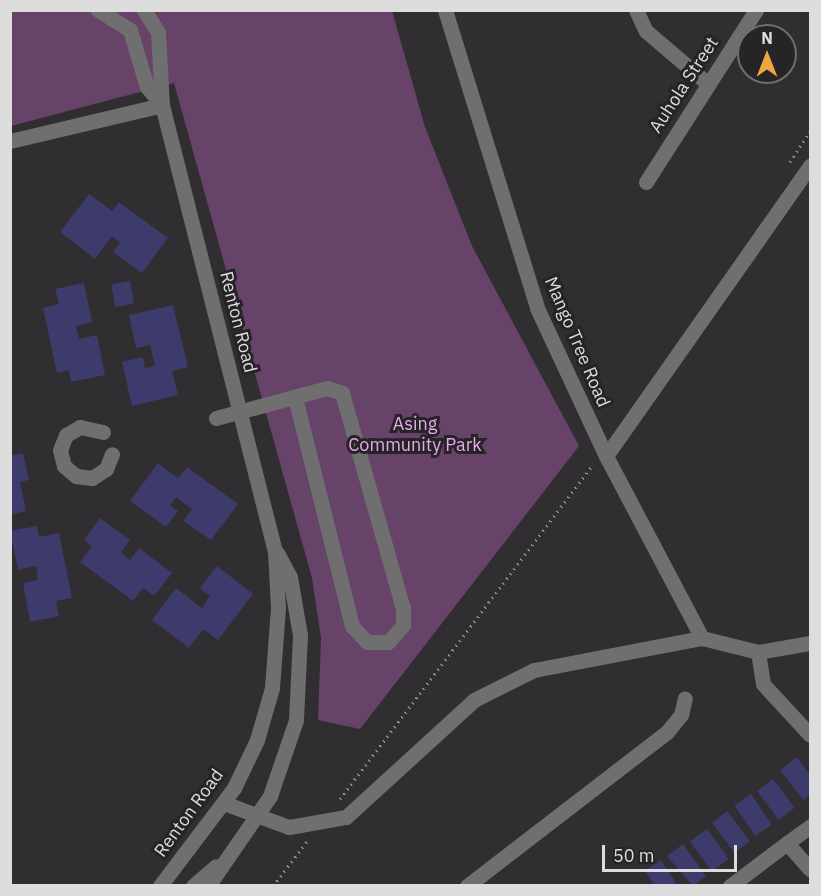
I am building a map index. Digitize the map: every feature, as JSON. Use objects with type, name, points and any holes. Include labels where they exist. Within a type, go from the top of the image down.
[{"type":"street","points":[[98,10],[115,20],[134,37],[147,87],[162,105]]},
{"type":"street","points":[[115,20],[135,10]]},
{"type":"street","points":[[144,10],[158,32],[163,56],[162,105]]},
{"type":"street","name":"Mango Tree Road","points":[[445,10],[537,308],[604,453],[702,638]]},
{"type":"street","points":[[636,10],[646,30],[708,84]]},
{"type":"street","name":"Auhola Street","points":[[646,182],[756,10]]},
{"type":"street","points":[[10,141],[162,105]]},
{"type":"street","name":"Renton Road","points":[[162,105],[275,551],[297,605],[303,664],[289,746],[257,819],[227,863],[208,885]]},
{"type":"street","points":[[604,453],[810,166]]},
{"type":"street","points":[[216,418],[241,411],[296,397],[333,388],[345,397],[403,609],[403,625],[388,642],[367,642],[352,626],[296,397]]},
{"type":"street","points":[[103,432],[88,426],[72,430],[62,443],[61,459],[76,477],[92,478],[106,469],[112,454]]},
{"type":"street","name":"Renton Road","points":[[160,885],[224,804],[257,740],[272,688],[278,634],[275,551]]},
{"type":"street","points":[[224,804],[257,819],[289,827],[320,824],[346,818],[370,801],[427,738],[474,700],[534,670],[702,638],[758,652],[810,643]]},
{"type":"street","points":[[758,652],[763,684],[810,735]]},
{"type":"street","points":[[467,885],[667,732],[681,715],[685,698]]},
{"type":"street","points":[[730,885],[810,826]]},
{"type":"street","points":[[787,843],[810,869]]},
{"type":"street","points":[[194,885],[212,867],[227,863]]},
{"type":"path","points":[[789,165],[810,131]]},
{"type":"path","points":[[273,885],[604,453]]},
{"type":"green space","name":"Asing Community Park","points":[[11,11],[392,11],[425,127],[472,246],[579,446],[360,729],[318,720],[321,638],[312,578],[174,83],[11,126]]},
{"type":"building","points":[[89,194],[112,211],[119,202],[168,238],[142,273],[113,252],[120,243],[112,236],[95,259],[60,232]]},
{"type":"building","points":[[130,281],[134,304],[115,307],[111,284]]},
{"type":"building","points":[[84,283],[92,322],[76,326],[79,339],[97,335],[105,375],[71,382],[69,370],[57,373],[43,308],[59,304],[55,289]]},
{"type":"building","points":[[173,305],[188,367],[172,371],[178,395],[132,406],[122,362],[143,357],[145,368],[155,366],[150,345],[136,348],[129,315]]},
{"type":"building","points":[[23,453],[29,480],[20,482],[26,511],[10,515],[10,456]]},
{"type":"building","points":[[158,463],[178,478],[187,467],[238,504],[211,540],[183,521],[192,509],[176,497],[170,505],[178,511],[166,527],[130,501]]},
{"type":"building","points":[[100,518],[130,540],[121,552],[130,560],[139,548],[172,573],[154,596],[143,588],[133,601],[80,562],[92,546],[84,540]]},
{"type":"building","points":[[37,526],[39,537],[59,533],[72,598],[56,601],[59,616],[30,622],[23,583],[38,580],[36,566],[18,570],[10,531]]},
{"type":"building","points":[[217,566],[253,594],[218,640],[203,629],[189,648],[152,620],[176,588],[202,608],[210,596],[200,588]]},
{"type":"building","points":[[797,757],[810,775],[810,795],[803,800],[780,770]]},
{"type":"building","points":[[773,779],[795,808],[779,820],[757,791]]},
{"type":"building","points":[[751,794],[772,825],[755,836],[734,805]]},
{"type":"building","points":[[727,811],[750,841],[735,853],[712,822]]},
{"type":"building","points":[[707,829],[729,859],[712,871],[690,841]]},
{"type":"building","points":[[683,844],[706,876],[693,886],[667,856]]},
{"type":"building","points":[[661,860],[678,886],[655,886],[645,871]]}]
